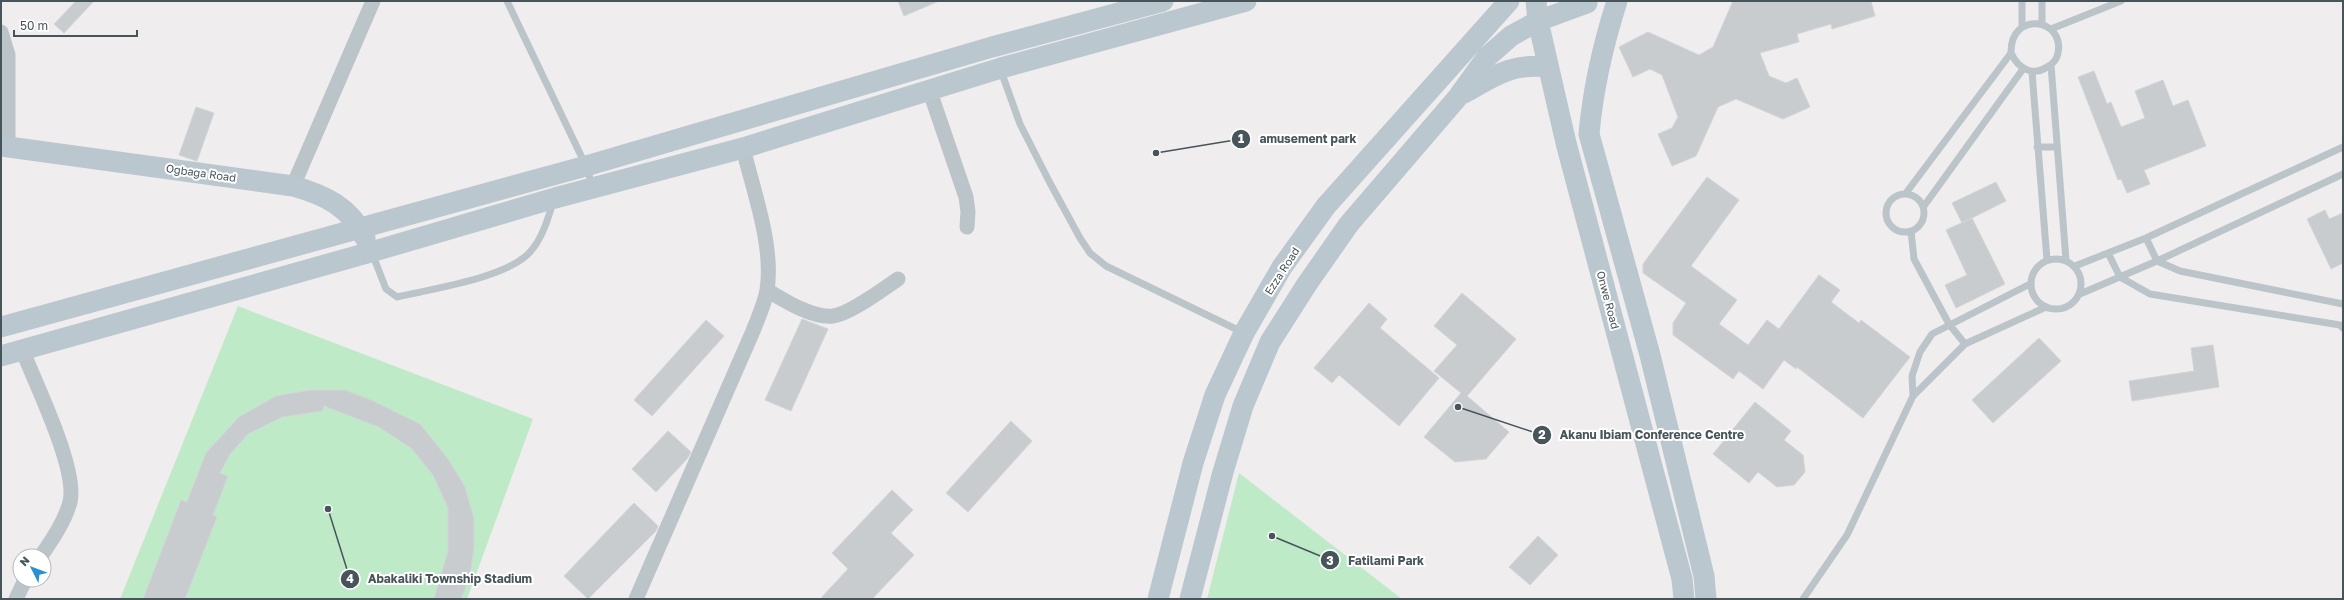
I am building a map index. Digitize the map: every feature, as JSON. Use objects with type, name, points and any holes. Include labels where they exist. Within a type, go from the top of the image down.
[{"type":"main road","points":[[1,327],[586,166],[985,49],[1163,1]]},
{"type":"main road","points":[[1,356],[371,252],[555,198],[743,148],[929,89],[1246,1]]},
{"type":"main road","name":"Ezza Road","points":[[1158,599],[1193,464],[1215,395],[1244,332],[1282,267],[1326,206],[1509,1]]},
{"type":"main road","points":[[1566,1],[1590,2]]},
{"type":"main road","points":[[1617,1],[1601,57],[1592,99],[1590,134],[1650,355],[1704,576],[1706,599]]},
{"type":"main road","points":[[1190,599],[1223,472],[1243,406],[1270,342],[1349,224],[1458,97],[1487,57],[1537,11],[1590,2]]},
{"type":"main road","name":"Onwe Road","points":[[1537,11],[1548,67],[1566,143],[1682,579],[1684,599]]},
{"type":"main road","points":[[1458,97],[1505,70],[1530,65],[1548,67]]},
{"type":"main road","name":"Ogbaga Road","points":[[4,146],[293,186],[334,201],[360,228],[371,252]]},
{"type":"main road","points":[[1624,361],[1650,355]]},
{"type":"main road","points":[[1193,464],[1223,472]]},
{"type":"street","points":[[293,186],[373,1]]},
{"type":"street","points":[[1,32],[8,55],[4,146]]},
{"type":"street","points":[[929,89],[966,197],[968,212],[967,227]]},
{"type":"street","points":[[636,599],[754,331],[767,290],[768,264],[765,239],[743,148]]},
{"type":"street","points":[[767,290],[792,306],[834,316],[859,304],[898,279]]},
{"type":"street","points":[[22,349],[69,474],[70,502],[61,524],[46,548]]},
{"type":"street","points":[[16,599],[21,588]]},
{"type":"lane","points":[[507,1],[586,166],[593,189]]},
{"type":"lane","points":[[2022,1],[2022,26]]},
{"type":"lane","points":[[2042,1],[2042,24]]},
{"type":"lane","points":[[2051,29],[2121,1]]},
{"type":"lane","points":[[2032,23],[2042,24],[2051,29],[2056,37],[2059,47],[2057,57],[2051,65],[2042,71],[2032,72],[2022,69],[2015,62],[2011,53],[2010,43],[2014,34],[2022,26],[2032,23]]},
{"type":"lane","points":[[1911,232],[1896,230],[1886,219],[1887,204],[1892,198],[1906,193],[2011,53]]},
{"type":"lane","points":[[2051,65],[2066,260]]},
{"type":"lane","points":[[1001,68],[1020,124],[1053,190],[1090,253],[1106,266],[1244,332]]},
{"type":"lane","points":[[1924,206],[2022,69]]},
{"type":"lane","points":[[2032,72],[2047,260]]},
{"type":"lane","points":[[2037,148],[2057,147]]},
{"type":"lane","points":[[2074,266],[2146,238],[2343,147]]},
{"type":"lane","points":[[2080,294],[2157,261],[2343,174]]},
{"type":"lane","points":[[1906,193],[1920,200],[1924,206],[1925,214],[1923,221],[1911,232]]},
{"type":"lane","points":[[371,252],[386,289],[397,296],[464,282],[510,267],[530,252],[544,227],[555,198]]},
{"type":"lane","points":[[1911,232],[1914,259],[1949,324],[1965,344]]},
{"type":"lane","points":[[2146,238],[2157,261],[2180,271],[2343,304]]},
{"type":"lane","points":[[2108,253],[2120,277],[2150,294],[2340,325],[2343,328]]},
{"type":"lane","points":[[2056,258],[2066,260],[2074,266],[2080,274],[2082,284],[2080,294],[2074,302],[2066,308],[2056,309],[2046,307],[2038,302],[2032,293],[2030,284],[2032,274],[2038,265],[2047,260],[2056,258]]},
{"type":"lane","points":[[1913,396],[1912,376],[1920,352],[1932,334],[2030,284]]},
{"type":"lane","points":[[1803,599],[1847,535],[1913,396],[1965,344],[2046,307]]},
{"type":"green space","points":[[238,306],[533,419],[467,599],[120,599]]},
{"type":"green space","points":[[1239,473],[1402,599],[1207,599]]},
{"type":"building","points":[[76,1],[94,1],[64,33],[54,24]]},
{"type":"building","points":[[898,1],[939,1],[904,16]]},
{"type":"building","points":[[1733,1],[1871,1],[1875,16],[1832,29],[1831,24],[1797,34],[1799,42],[1760,53],[1769,76],[1786,83],[1797,78],[1810,107],[1783,119],[1736,99],[1718,107],[1696,156],[1672,166],[1658,134],[1672,128],[1678,117],[1662,75],[1650,69],[1633,77],[1619,47],[1648,32],[1699,55],[1713,47]]},
{"type":"building","points":[[2094,71],[2107,104],[2111,102],[2121,127],[2145,118],[2135,91],[2163,80],[2173,106],[2188,100],[2206,146],[2144,170],[2150,184],[2127,193],[2121,179],[2118,180],[2078,77]]},
{"type":"building","points":[[196,107],[214,113],[197,161],[179,155]]},
{"type":"building","points":[[1707,177],[1739,200],[1691,266],[1737,300],[1719,324],[1748,345],[1767,320],[1779,329],[1819,275],[1840,290],[1831,302],[1859,323],[1861,320],[1910,357],[1863,418],[1797,367],[1796,369],[1784,360],[1763,389],[1739,371],[1733,379],[1673,335],[1673,323],[1686,303],[1643,273],[1643,264]]},
{"type":"building","points":[[1996,182],[2006,201],[1962,223],[1952,203]]},
{"type":"building","points":[[2325,210],[2329,219],[2343,213],[2343,263],[2331,269],[2307,219]]},
{"type":"building","points":[[1972,218],[2005,284],[1956,308],[1945,285],[1967,275],[1946,230]]},
{"type":"building","points":[[1462,293],[1516,339],[1467,396],[1509,432],[1486,459],[1455,462],[1424,437],[1461,393],[1434,371],[1457,345],[1434,326]]},
{"type":"building","points":[[1369,303],[1387,319],[1380,328],[1439,378],[1399,426],[1339,375],[1332,383],[1314,368]]},
{"type":"building","points":[[802,319],[828,329],[791,411],[765,400]]},
{"type":"building","points":[[706,320],[724,336],[652,416],[634,400]]},
{"type":"building","points":[[2039,338],[2061,361],[1993,423],[1972,400]]},
{"type":"building","points":[[2213,345],[2219,387],[2132,401],[2129,381],[2194,371],[2191,348]]},
{"type":"building","points":[[310,390],[345,390],[371,400],[420,424],[448,459],[465,487],[474,519],[474,547],[470,576],[461,599],[434,599],[448,551],[448,508],[433,475],[411,448],[379,427],[324,406],[322,411],[282,417],[248,434],[230,454],[220,473],[228,476],[213,515],[217,517],[185,599],[143,599],[181,500],[187,502],[206,453],[239,417],[276,396]]},
{"type":"building","points":[[1755,402],[1791,431],[1784,440],[1803,455],[1805,472],[1794,485],[1777,487],[1758,472],[1749,483],[1713,454]]},
{"type":"building","points":[[1011,421],[1032,441],[968,512],[946,493]]},
{"type":"building","points":[[668,431],[691,452],[687,459],[656,492],[632,469]]},
{"type":"building","points":[[892,490],[913,510],[891,533],[914,555],[872,599],[820,599],[848,569],[832,553]]},
{"type":"building","points":[[634,503],[658,526],[656,531],[588,599],[564,576]]},
{"type":"building","points":[[1538,536],[1558,555],[1530,585],[1509,567]]},
{"type":"place","name":"amusement park","points":[[1156,153]]},
{"type":"place","name":"Akanu Ibiam Conference Centre","points":[[1458,407]]},
{"type":"place","name":"Abakaliki Township Stadium","points":[[328,509]]},
{"type":"place","name":"Fatilami Park","points":[[1272,536]]}]
